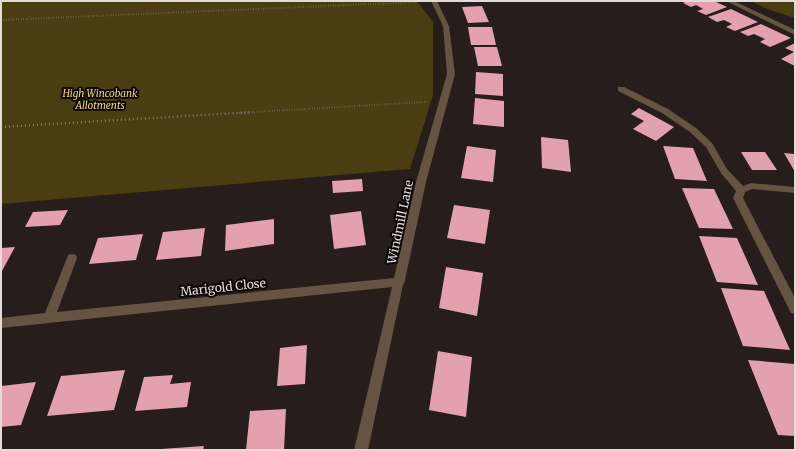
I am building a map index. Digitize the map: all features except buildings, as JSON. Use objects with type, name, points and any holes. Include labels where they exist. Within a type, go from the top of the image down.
[{"type":"street","name":"Windmill Lane","points":[[362,450],[421,182],[451,74],[446,26],[434,1]]},
{"type":"street","points":[[729,1],[795,33]]},
{"type":"street","points":[[621,89],[665,111],[693,130],[709,145],[724,171],[741,190]]},
{"type":"street","points":[[795,190],[751,186],[741,190],[738,198],[795,309]]},
{"type":"street","points":[[50,317],[72,258]]},
{"type":"street","name":"Marigold Close","points":[[1,323],[400,282]]},
{"type":"path","points":[[1,20],[434,1]]},
{"type":"path","points":[[1,127],[443,101]]},
{"type":"green space","name":"High Wincobank Allotments","points":[[1,1],[417,1],[433,22],[433,95],[410,169],[1,204]]},
{"type":"green space","points":[[751,1],[795,1],[795,18],[767,9]]}]
